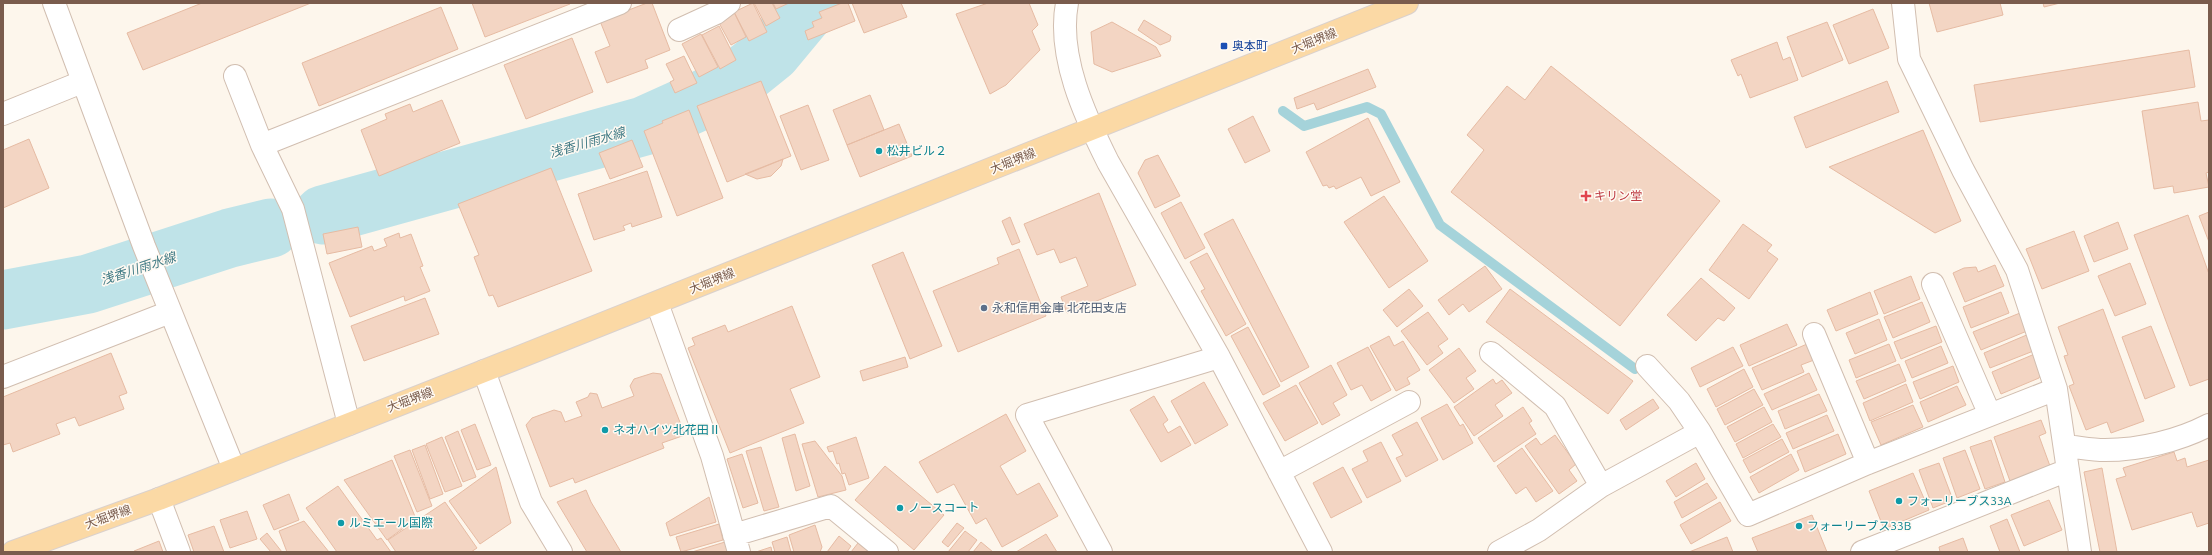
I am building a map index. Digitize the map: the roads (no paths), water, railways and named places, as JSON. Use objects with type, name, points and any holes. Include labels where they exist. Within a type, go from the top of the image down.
[{"type":"main road","name":"大堀堺線","points":[[14,552],[159,498],[484,371],[1092,130],[1407,3]]},
{"type":"street","points":[[54,3],[82,82],[158,283],[234,469]]},
{"type":"street","points":[[262,145],[620,3]]},
{"type":"street","points":[[679,30],[716,13],[729,3]]},
{"type":"street","points":[[1066,3],[1064,17],[1070,69],[1078,95],[1092,130],[1108,162],[1219,357],[1321,552]]},
{"type":"street","points":[[1903,3],[1909,59],[1963,170],[2017,270],[2056,389],[2080,552]]},
{"type":"street","points":[[235,76],[262,145],[293,209],[349,424]]},
{"type":"street","points":[[3,114],[82,82]]},
{"type":"street","points":[[1933,284],[1990,415]]},
{"type":"street","points":[[657,302],[712,456],[737,544],[831,506],[887,552]]},
{"type":"street","points":[[3,377],[170,312]]},
{"type":"street","points":[[1814,334],[1868,463]]},
{"type":"street","points":[[1491,353],[1555,406],[1601,486]]},
{"type":"street","points":[[1101,552],[1027,415],[1219,357]]},
{"type":"street","points":[[1647,366],[1679,401],[1700,432],[1748,514],[1868,463],[2056,389]]},
{"type":"street","points":[[484,371],[531,502],[561,552]]},
{"type":"street","points":[[1279,472],[1409,402]]},
{"type":"street","points":[[2065,446],[2105,450],[2145,446],[2188,436],[2209,425]]},
{"type":"street","points":[[1499,552],[1539,530],[1601,486],[1700,432]]},
{"type":"street","points":[[1862,552],[2068,470]]},
{"type":"street","points":[[159,498],[180,552]]},
{"type":"waterway","name":"浅香川雨水線","points":[[323,215],[644,126],[726,89],[772,52],[811,5],[815,3]]},
{"type":"waterway","points":[[1283,111],[1304,126],[1367,107],[1381,114],[1440,225],[1635,369]]},
{"type":"waterway","name":"浅香川雨水線","points":[[3,300],[88,284],[230,238],[271,228]]},
{"type":"place","name":"奥本町","points":[[1224,46]]},
{"type":"place","name":"松井ビル２","points":[[879,151]]},
{"type":"place","name":"キリン堂","points":[[1586,196]]},
{"type":"place","name":"永和信用金庫 北花田支店","points":[[984,308]]},
{"type":"place","name":"ネオハイツ北花田Ⅱ","points":[[605,430]]},
{"type":"place","name":"フォーリーブス33A","points":[[1899,501]]},
{"type":"place","name":"ノースコート","points":[[900,508]]},
{"type":"place","name":"ルミエール国際","points":[[341,523]]},
{"type":"place","name":"フォーリーブス33B","points":[[1799,526]]}]
